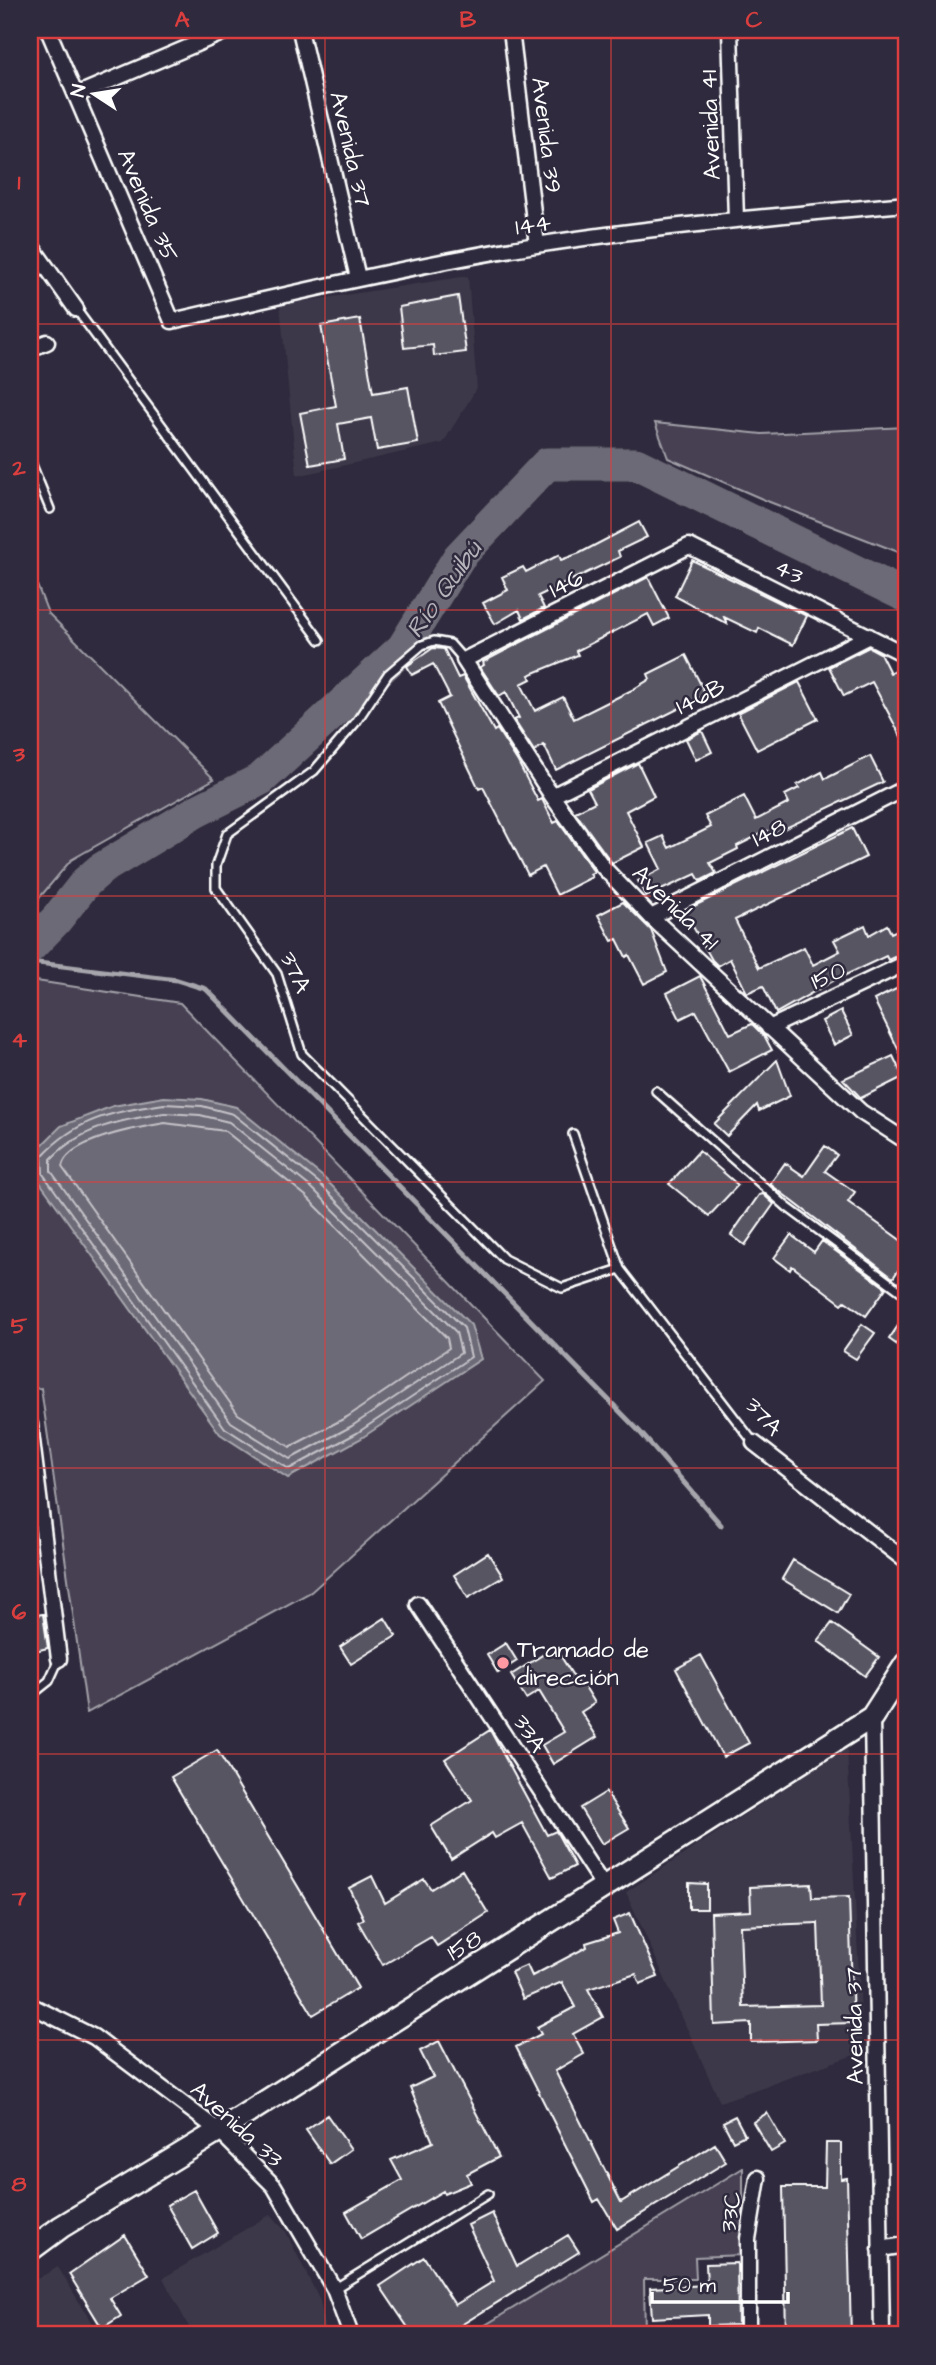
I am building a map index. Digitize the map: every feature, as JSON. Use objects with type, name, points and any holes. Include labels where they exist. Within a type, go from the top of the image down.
[{"type":"street","name":"Avenida 35","points":[[48,30],[172,321]]},
{"type":"street","points":[[76,95],[229,30]]},
{"type":"street","name":"Avenida 37","points":[[300,30],[358,278]]},
{"type":"street","name":"Avenida 39","points":[[511,30],[537,245]]},
{"type":"street","name":"Avenida 41","points":[[730,30],[736,219]]},
{"type":"street","name":"144","points":[[172,321],[358,278],[537,245],[736,219],[906,204]]},
{"type":"street","points":[[30,244],[76,309]]},
{"type":"street","points":[[30,349],[47,342]]},
{"type":"street","name":"43","points":[[689,547],[906,655]]},
{"type":"street","name":"146","points":[[464,660],[689,547]]},
{"type":"street","name":"146B","points":[[552,796],[869,636]]},
{"type":"street","name":"Avenida 41","points":[[464,660],[552,796],[603,867],[652,917],[861,1112],[906,1141]]},
{"type":"street","name":"148","points":[[652,917],[906,788]]},
{"type":"street","name":"150","points":[[769,1028],[906,963]]},
{"type":"street","points":[[30,1424],[59,1659]]},
{"type":"street","name":"37A","points":[[754,1443],[906,1561]]},
{"type":"street","name":"33A","points":[[418,1604],[604,1887]]},
{"type":"street","name":"158","points":[[30,2250],[61,2227],[219,2131],[872,1717],[906,1664]]},
{"type":"street","name":"Avenida 37","points":[[872,1717],[882,2335]]},
{"type":"street","name":"Avenida 33","points":[[30,2005],[93,2037],[219,2131],[274,2186],[334,2289],[351,2335]]},
{"type":"street","name":"33C","points":[[748,2335],[748,2239],[758,2178]]},
{"type":"street","points":[[880,2249],[906,2245]]},
{"type":"lane","points":[[76,309],[320,640]]},
{"type":"lane","points":[[30,460],[50,509]]},
{"type":"lane","name":"37A","points":[[464,660],[450,644],[434,641],[422,645],[388,674],[356,722],[314,771],[227,834],[216,865],[216,888],[277,974],[302,1054],[504,1259],[562,1288],[620,1269]]},
{"type":"lane","points":[[656,1091],[788,1208],[906,1295]]},
{"type":"lane","name":"37A","points":[[573,1134],[620,1269],[754,1443]]},
{"type":"lane","points":[[30,1696],[49,1681],[59,1659]]},
{"type":"lane","points":[[334,2289],[488,2194]]},
{"type":"shaded area","points":[[468,276],[477,388],[443,443],[297,476],[280,305]]},
{"type":"shaded area","points":[[655,423],[762,434],[906,427],[906,555],[767,501],[668,458]]},
{"type":"shaded area","points":[[30,567],[48,613],[214,779],[71,860],[30,909]]},
{"type":"shaded area","points":[[30,980],[180,1003],[545,1381],[311,1592],[87,1713],[41,1388],[30,1389]]},
{"type":"shaded area","points":[[847,1748],[863,2052],[720,2102],[626,1892]]},
{"type":"shaded area","points":[[743,2168],[743,2255],[695,2257],[696,2279],[644,2279],[645,2335],[469,2335]]},
{"type":"shaded area","points":[[271,2214],[286,2232],[320,2301],[327,2335],[193,2335],[163,2278]]},
{"type":"shaded area","points":[[58,2267],[99,2335],[30,2335],[30,2283]]},
{"type":"water","points":[[164,1097],[202,1099],[236,1107],[323,1177],[471,1325],[481,1359],[360,1439],[288,1478],[220,1434],[36,1177],[34,1153],[61,1126],[113,1106]]},
{"type":"building","points":[[458,296],[466,352],[434,356],[433,345],[404,348],[399,307]]},
{"type":"building","points":[[360,319],[373,393],[408,387],[418,443],[377,450],[371,418],[338,424],[344,459],[310,465],[300,413],[336,406],[321,326]]},
{"type":"building","points":[[639,522],[647,537],[618,551],[620,557],[538,596],[544,608],[523,619],[519,610],[495,624],[483,603],[508,590],[502,577],[523,567],[526,572],[559,555],[561,560],[580,553]]},
{"type":"building","points":[[692,560],[807,616],[793,645],[759,628],[757,633],[724,617],[727,624],[675,596]]},
{"type":"building","points":[[648,577],[669,618],[654,626],[648,614],[576,651],[578,655],[529,675],[531,679],[521,684],[535,711],[563,697],[574,719],[632,690],[650,679],[648,674],[686,655],[706,695],[556,770],[544,745],[534,751],[514,720],[519,718],[506,692],[499,696],[480,667],[484,665],[483,662]]},
{"type":"building","points":[[869,647],[880,653],[890,673],[906,665],[906,746],[872,682],[844,696],[829,667]]},
{"type":"building","points":[[433,648],[444,649],[458,678],[463,676],[494,731],[497,729],[518,762],[538,801],[542,799],[554,823],[558,821],[594,872],[590,874],[592,877],[557,895],[543,867],[528,875],[483,787],[479,789],[438,703],[450,697],[433,664],[412,675],[407,666]]},
{"type":"building","points":[[799,682],[818,719],[757,750],[738,713]]},
{"type":"building","points":[[702,731],[712,752],[696,760],[686,739]]},
{"type":"building","points":[[870,756],[883,782],[769,836],[767,831],[737,846],[738,849],[710,863],[716,873],[700,881],[696,874],[646,897],[638,881],[661,869],[648,843],[663,836],[669,848],[711,827],[705,816],[744,796],[756,820],[789,803],[785,795],[799,788],[797,785],[822,772],[825,779]]},
{"type":"building","points":[[638,763],[654,796],[626,811],[644,847],[612,863],[575,812],[595,802],[588,789]]},
{"type":"building","points":[[852,828],[866,857],[735,920],[759,968],[804,947],[813,965],[840,951],[834,940],[865,925],[869,935],[887,925],[891,933],[906,926],[906,946],[899,949],[901,954],[888,960],[886,956],[837,979],[776,1013],[763,986],[747,993],[730,959],[718,966],[712,960],[684,911]]},
{"type":"building","points":[[623,902],[651,930],[667,972],[644,984],[629,955],[626,957],[617,939],[612,941],[598,915]]},
{"type":"building","points":[[700,976],[730,1034],[752,1024],[765,1037],[772,1050],[729,1072],[696,1011],[680,1019],[667,993]]},
{"type":"building","points":[[906,984],[906,1065],[874,1000]]},
{"type":"building","points":[[841,1011],[853,1035],[834,1045],[822,1021]]},
{"type":"building","points":[[893,1056],[903,1077],[861,1098],[843,1079]]},
{"type":"building","points":[[777,1060],[790,1096],[759,1111],[757,1105],[727,1136],[714,1124]]},
{"type":"building","points":[[825,1146],[837,1155],[825,1171],[855,1192],[848,1202],[906,1244],[906,1275],[899,1269],[893,1278],[770,1184],[785,1163],[804,1176]]},
{"type":"building","points":[[699,1151],[738,1185],[709,1216],[669,1184]]},
{"type":"building","points":[[763,1194],[774,1204],[745,1245],[731,1235],[759,1195]]},
{"type":"building","points":[[791,1235],[814,1252],[822,1241],[886,1288],[866,1316],[845,1301],[842,1304],[792,1266],[790,1270],[774,1258]]},
{"type":"building","points":[[906,1314],[906,1351],[889,1339]]},
{"type":"building","points":[[862,1324],[875,1333],[856,1359],[843,1351]]},
{"type":"building","points":[[488,1553],[503,1577],[468,1598],[454,1575]]},
{"type":"building","points":[[793,1560],[849,1594],[838,1613],[782,1579]]},
{"type":"building","points":[[43,1614],[48,1648],[30,1652],[30,1616]]},
{"type":"building","points":[[385,1618],[396,1636],[351,1664],[340,1647]]},
{"type":"building","points":[[832,1623],[879,1657],[865,1676],[818,1641]]},
{"type":"building","points":[[506,1643],[517,1661],[498,1673],[487,1655]]},
{"type":"building","points":[[555,1647],[580,1687],[584,1685],[595,1703],[581,1712],[597,1737],[553,1764],[542,1745],[564,1732],[539,1691],[526,1699],[511,1675]]},
{"type":"building","points":[[701,1655],[749,1743],[723,1757],[676,1669]]},
{"type":"building","points":[[490,1730],[547,1835],[556,1831],[575,1866],[552,1878],[522,1823],[495,1838],[492,1833],[451,1859],[431,1826],[472,1800],[445,1759]]},
{"type":"building","points":[[217,1750],[358,1988],[313,2015],[171,1777]]},
{"type":"building","points":[[606,1792],[629,1828],[602,1844],[580,1808]]},
{"type":"building","points":[[462,1870],[488,1913],[437,1946],[431,1937],[383,1965],[358,1922],[364,1919],[349,1888],[372,1876],[385,1903],[424,1879],[431,1889]]},
{"type":"building","points":[[689,1883],[707,1884],[707,1909],[689,1909]]},
{"type":"building","points":[[811,1884],[812,1898],[849,1897],[853,2023],[816,2024],[817,2040],[751,2042],[751,2023],[714,2025],[711,1913],[751,1911],[750,1887]],"holes":[[[818,1923],[821,2005],[743,2007],[740,1926]]]},
{"type":"building","points":[[630,1913],[658,1977],[640,1984],[636,1974],[588,1989],[603,2017],[573,2034],[584,2054],[555,2071],[621,2202],[715,2144],[726,2162],[617,2229],[599,2199],[594,2202],[516,2047],[541,2034],[537,2027],[575,2007],[562,1982],[523,1999],[511,1972],[527,1965],[532,1976],[587,1947],[586,1943],[618,1933],[613,1920]]},
{"type":"building","points":[[439,2041],[499,2157],[467,2174],[471,2183],[444,2194],[443,2191],[361,2239],[346,2212],[402,2180],[391,2160],[433,2142],[410,2088],[433,2077],[420,2051]]},
{"type":"building","points":[[767,2113],[785,2144],[771,2152],[753,2122]]},
{"type":"building","points":[[327,2115],[351,2149],[330,2164],[306,2130]]},
{"type":"building","points":[[735,2116],[745,2135],[733,2141],[723,2122]]},
{"type":"building","points":[[826,2143],[841,2143],[841,2179],[847,2178],[851,2335],[786,2335],[783,2187],[825,2187]]},
{"type":"building","points":[[194,2190],[218,2233],[192,2249],[167,2205]]},
{"type":"building","points":[[492,2213],[517,2266],[568,2235],[579,2252],[445,2335],[413,2335],[380,2286],[424,2257],[455,2305],[494,2281],[468,2225]]},
{"type":"building","points":[[125,2235],[149,2275],[110,2298],[121,2316],[102,2328],[69,2274]]},
{"type":"building","points":[[737,2263],[738,2325],[708,2326],[708,2315],[652,2318],[650,2288],[707,2285],[706,2264]]},
{"type":"waterway","name":"Río Quibú","points":[[30,947],[86,882],[101,869],[197,811],[261,779],[403,648],[459,557],[547,464],[636,464],[906,596]]},
{"type":"waterway","points":[[30,962],[177,980],[206,989],[639,1431],[721,1525]]},
{"type":"place","name":"Tramado de dirección","points":[[503,1663]]}]
